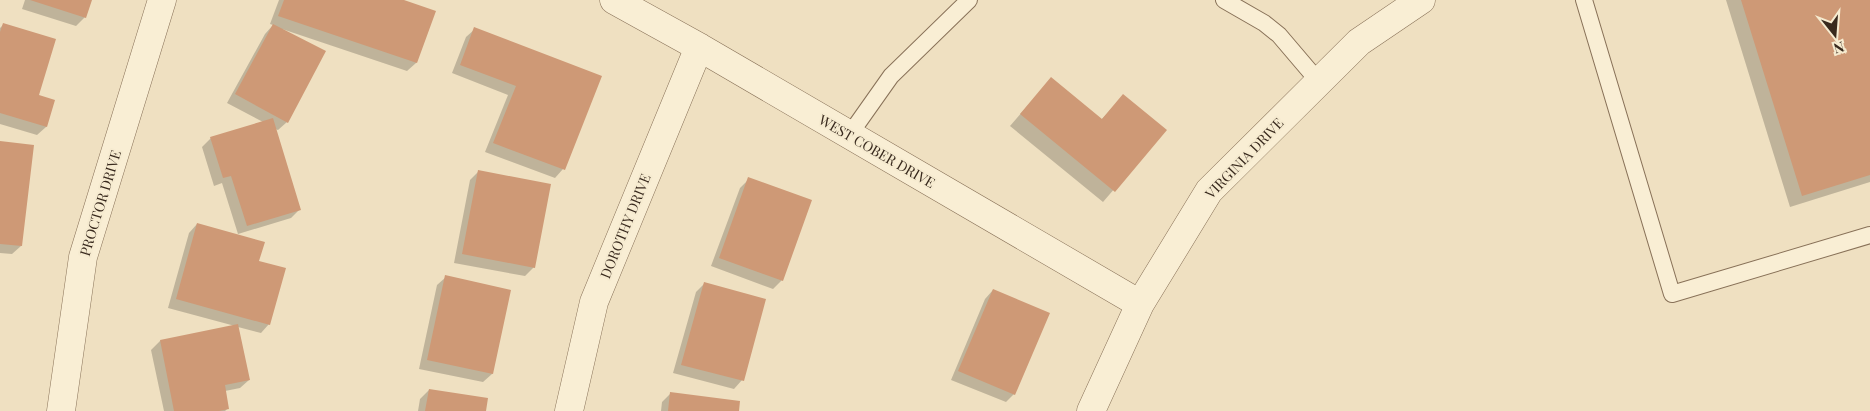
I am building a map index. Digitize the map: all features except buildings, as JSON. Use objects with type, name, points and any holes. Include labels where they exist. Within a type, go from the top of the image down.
[{"type":"street","name":"PROCTOR DRIVE","points":[[61,411],[83,256],[162,0]]},
{"type":"street","name":"WEST COBER DRIVE","points":[[614,0],[850,134],[1140,304]]},
{"type":"street","name":"VIRGINIA DRIVE","points":[[1091,411],[1140,304],[1209,191],[1359,42],[1421,0]]},
{"type":"street","name":"DOROTHY DRIVE","points":[[569,411],[594,302],[699,47]]},
{"type":"lane","points":[[850,134],[891,76],[969,0]]},
{"type":"lane","points":[[1224,0],[1264,23],[1279,35],[1319,82]]},
{"type":"lane","points":[[1584,0],[1672,294],[1870,235]]}]
